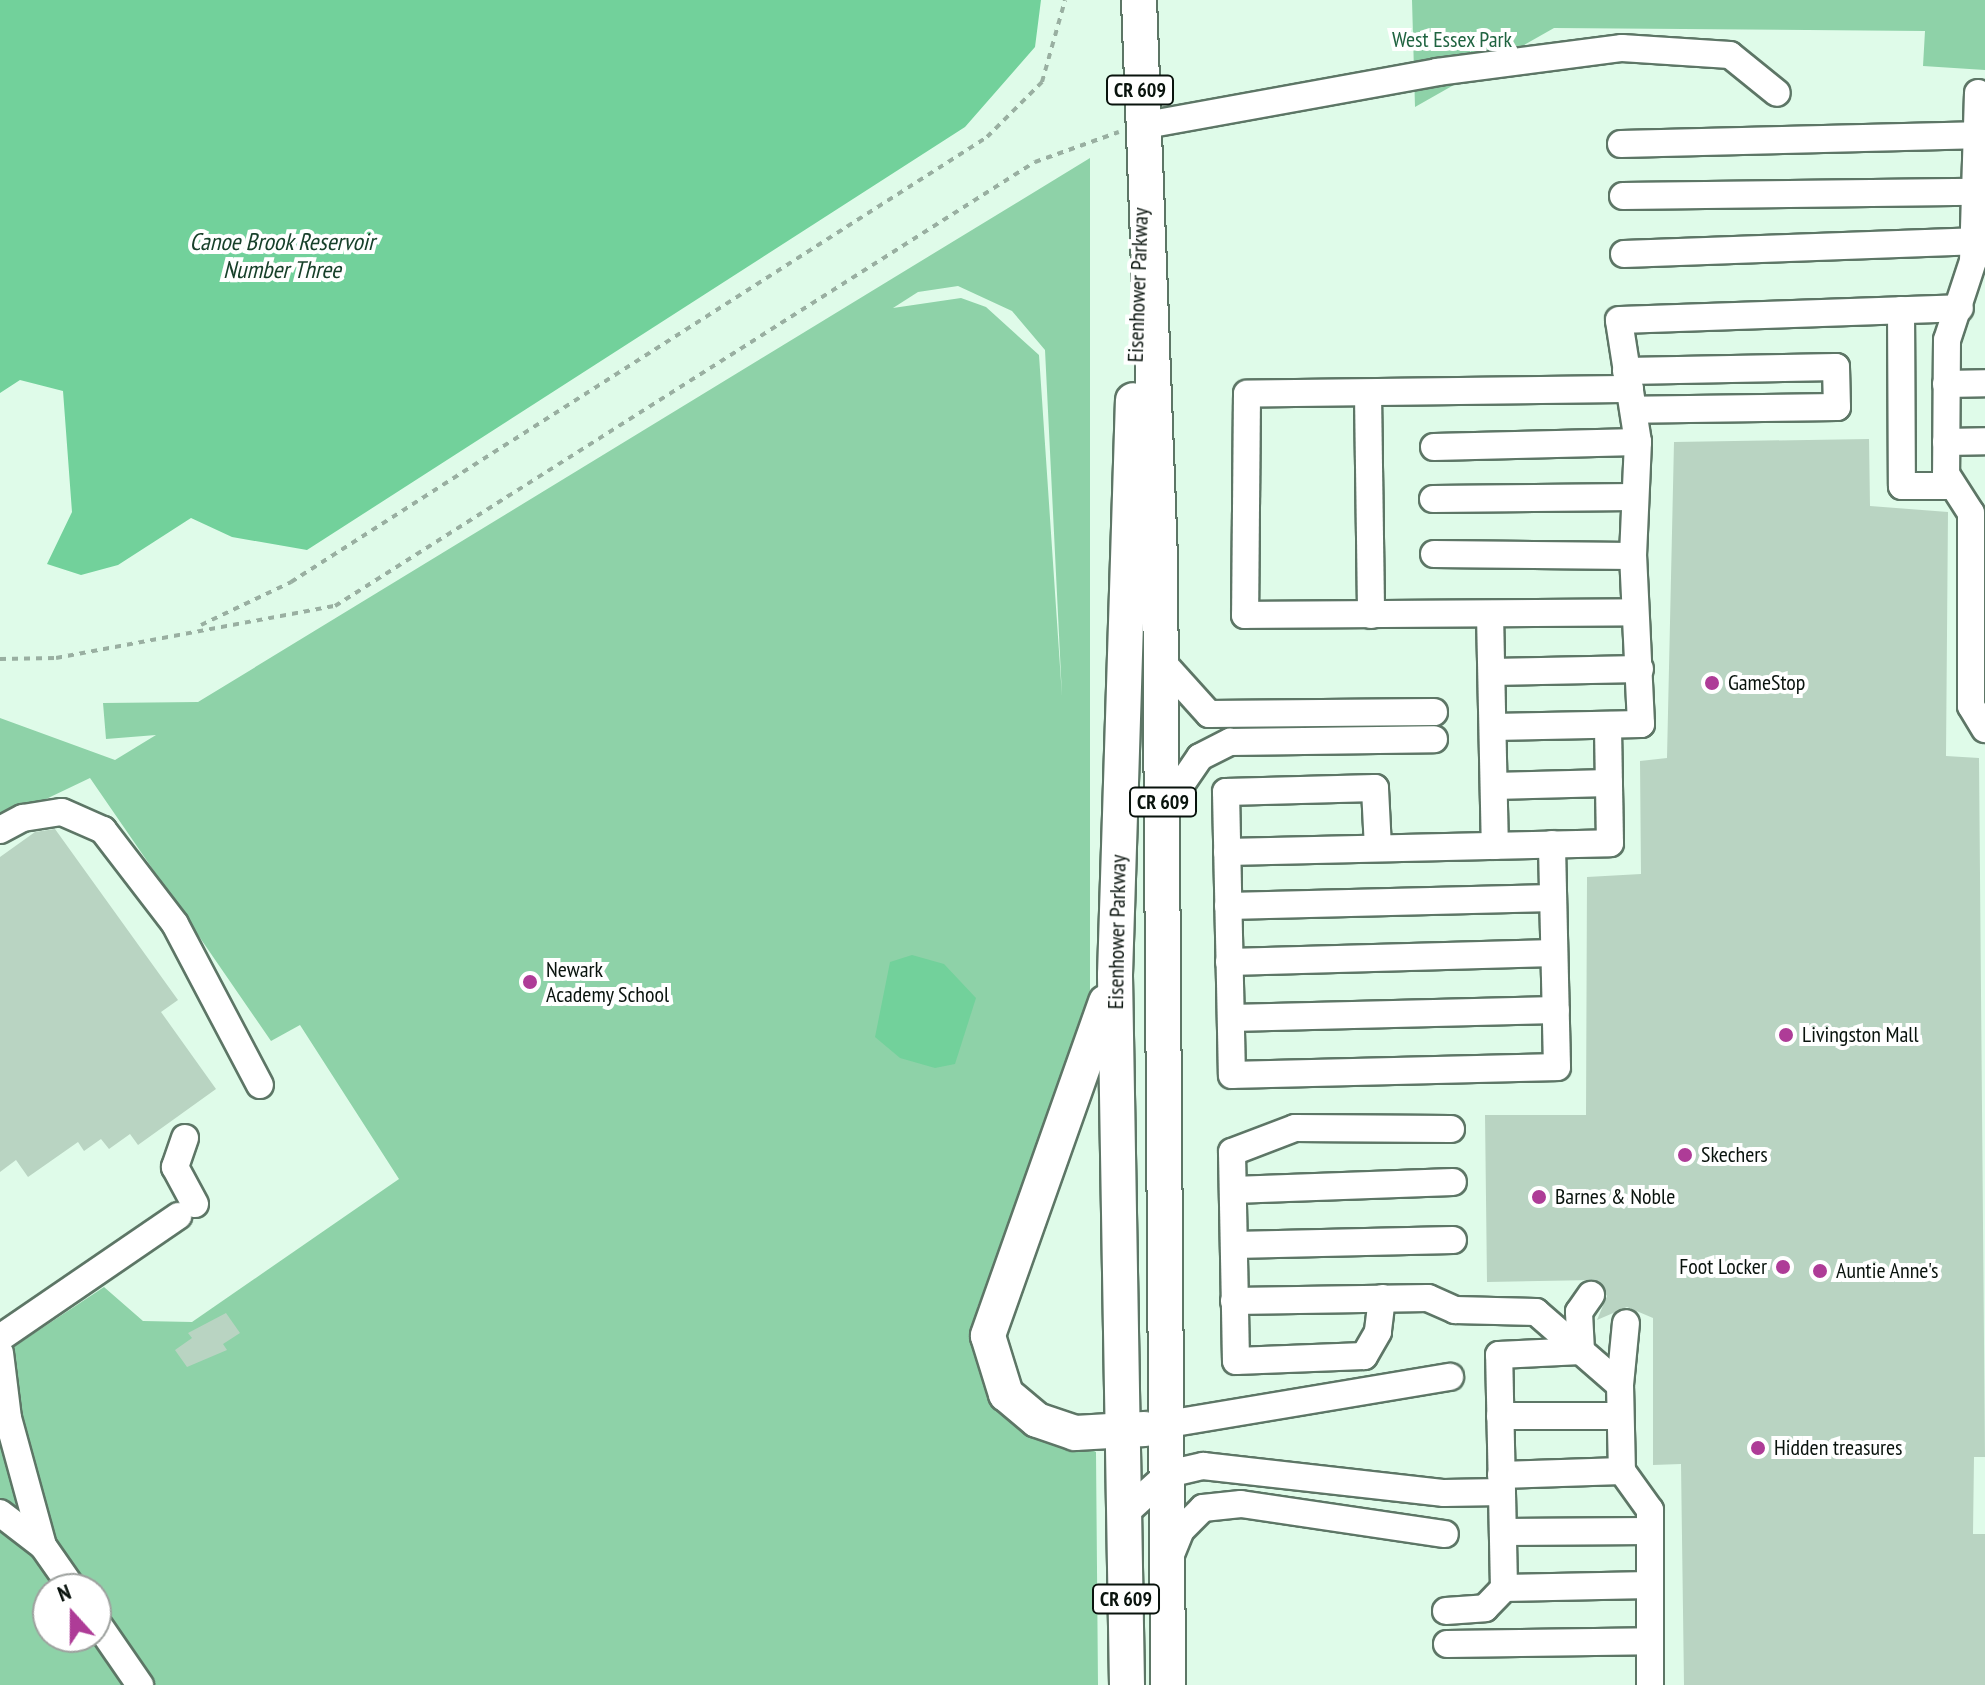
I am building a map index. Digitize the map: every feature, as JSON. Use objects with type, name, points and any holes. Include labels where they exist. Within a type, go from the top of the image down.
[{"type":"main road","name":"Eisenhower Parkway","points":[[1139,0],[1162,662],[1168,1685]]},
{"type":"main road","name":"Eisenhower Parkway","points":[[1127,1685],[1115,975],[1143,180]]},
{"type":"main road","points":[[1115,975],[988,1336],[1006,1394],[1037,1420],[1075,1433],[1124,1433],[1168,1424]]},
{"type":"lane","points":[[1141,126],[1437,72],[1622,48],[1730,55],[1777,93]]},
{"type":"lane","points":[[1978,93],[1981,135],[1974,241],[1960,308],[1947,340],[1946,442],[1968,498],[1978,557],[1978,671],[1971,706],[1985,729]]},
{"type":"lane","points":[[1621,144],[1981,135]]},
{"type":"lane","points":[[1623,196],[1975,192]]},
{"type":"lane","points":[[1624,254],[1974,241]]},
{"type":"lane","points":[[1493,727],[1641,724],[1633,556],[1638,442],[1619,320],[1960,308]]},
{"type":"lane","points":[[1901,310],[1902,486],[1968,498]]},
{"type":"lane","points":[[1630,390],[1837,407],[1836,367],[1630,390],[1247,394],[1245,615],[1635,612]]},
{"type":"lane","points":[[1946,384],[1985,383]]},
{"type":"lane","points":[[1368,394],[1371,615]]},
{"type":"lane","points":[[1946,442],[1985,441]]},
{"type":"lane","points":[[1434,447],[1638,442]]},
{"type":"lane","points":[[1433,499],[1635,497]]},
{"type":"lane","points":[[1434,554],[1633,556]]},
{"type":"lane","points":[[1490,614],[1495,846]]},
{"type":"lane","points":[[1162,662],[1209,714],[1434,726],[1230,742],[1200,757],[1163,811]]},
{"type":"lane","points":[[1492,672],[1640,669]]},
{"type":"lane","points":[[1227,852],[1610,843],[1608,725]]},
{"type":"lane","points":[[1494,786],[1609,783]]},
{"type":"lane","points":[[1378,848],[1375,788],[1226,792],[1232,1075],[1557,1067],[1552,844]]},
{"type":"lane","points":[[0,830],[23,818],[62,812],[103,830],[175,924],[260,1085]]},
{"type":"lane","points":[[1228,906],[1553,898]]},
{"type":"lane","points":[[1229,962],[1554,953]]},
{"type":"lane","points":[[1231,1018],[1556,1010]]},
{"type":"lane","points":[[1382,1298],[1378,1332],[1364,1356],[1236,1361],[1232,1152],[1295,1128],[1451,1129]]},
{"type":"lane","points":[[43,1546],[8,1418],[2,1335],[187,1210],[175,1167],[185,1138]]},
{"type":"lane","points":[[1233,1190],[1453,1182]]},
{"type":"lane","points":[[1234,1245],[1453,1240]]},
{"type":"lane","points":[[1581,1351],[1579,1312],[1591,1295]]},
{"type":"lane","points":[[1234,1301],[1428,1298],[1455,1310],[1536,1312],[1620,1385]]},
{"type":"lane","points":[[1626,1323],[1620,1385],[1622,1471],[1650,1510],[1650,1685]]},
{"type":"lane","points":[[1446,1611],[1485,1608],[1504,1588],[1499,1355],[1581,1351]]},
{"type":"lane","points":[[1168,1424],[1450,1377]]},
{"type":"lane","points":[[1500,1416],[1620,1416]]},
{"type":"lane","points":[[1125,1513],[1168,1474],[1249,1468],[1444,1493],[1622,1471]]},
{"type":"lane","points":[[1168,1563],[1181,1530],[1203,1508],[1241,1504],[1445,1534]]},
{"type":"lane","points":[[0,1513],[43,1546],[62,1573]]},
{"type":"lane","points":[[1503,1532],[1650,1531]]},
{"type":"lane","points":[[1504,1588],[1650,1585]]},
{"type":"lane","points":[[1447,1644],[1650,1641]]},
{"type":"lane","points":[[112,1644],[140,1685]]},
{"type":"path","points":[[0,659],[122,647],[198,626],[291,582],[987,137],[1042,82],[1065,0]]},
{"type":"path","points":[[198,626],[295,617],[377,585],[1035,162],[1141,126]]},
{"type":"green space","name":"West Essex Park","points":[[1412,0],[1985,0],[1985,70],[1923,66],[1925,31],[1554,28],[1415,107]]},
{"type":"green space","name":"Newark Academy School","points":[[1090,158],[1090,994],[1066,1080],[977,1308],[995,1403],[1096,1452],[1098,1685],[0,1685],[0,1356],[104,1287],[143,1321],[192,1322],[399,1179],[300,1025],[271,1041],[90,778],[0,821],[0,718],[115,760],[156,735],[106,739],[103,703],[198,702]],"holes":[[[958,286],[1012,311],[1045,350],[1062,696],[1039,355],[986,307],[961,298],[893,308],[918,292]]]},
{"type":"water","name":"Canoe Brook Reservoir Number Three","points":[[0,0],[1041,0],[1035,47],[965,127],[307,550],[232,537],[191,518],[118,565],[81,575],[47,564],[72,512],[63,391],[20,380],[0,393]]},
{"type":"water","points":[[912,955],[944,964],[976,998],[955,1064],[935,1068],[900,1058],[875,1037],[890,962]]},
{"type":"building","name":"Livingston Mall","points":[[1869,439],[1870,506],[1948,512],[1946,756],[1979,758],[1985,1457],[1974,1457],[1973,1534],[1985,1534],[1985,1685],[1684,1685],[1681,1464],[1653,1465],[1653,1318],[1627,1307],[1597,1320],[1607,1296],[1596,1280],[1487,1282],[1485,1115],[1586,1115],[1587,877],[1641,874],[1640,761],[1667,758],[1674,442]]},
{"type":"building","points":[[55,829],[178,1000],[161,1012],[216,1089],[138,1145],[130,1134],[109,1149],[101,1139],[84,1151],[78,1142],[28,1177],[16,1160],[0,1172],[0,857],[35,832]]},
{"type":"building","points":[[226,1313],[240,1333],[223,1344],[227,1350],[187,1367],[175,1350],[192,1338],[188,1333]]},
{"type":"place","name":"GameStop","points":[[1712,683]]},
{"type":"place","name":"Newark Academy School","points":[[530,982]]},
{"type":"place","name":"Livingston Mall","points":[[1786,1035]]},
{"type":"place","name":"Skechers","points":[[1685,1155]]},
{"type":"place","name":"Barnes & Noble","points":[[1539,1197]]},
{"type":"place","name":"Foot Locker","points":[[1783,1267]]},
{"type":"place","name":"Auntie Anne's","points":[[1820,1271]]},
{"type":"place","name":"Hidden treasures","points":[[1758,1448]]}]
